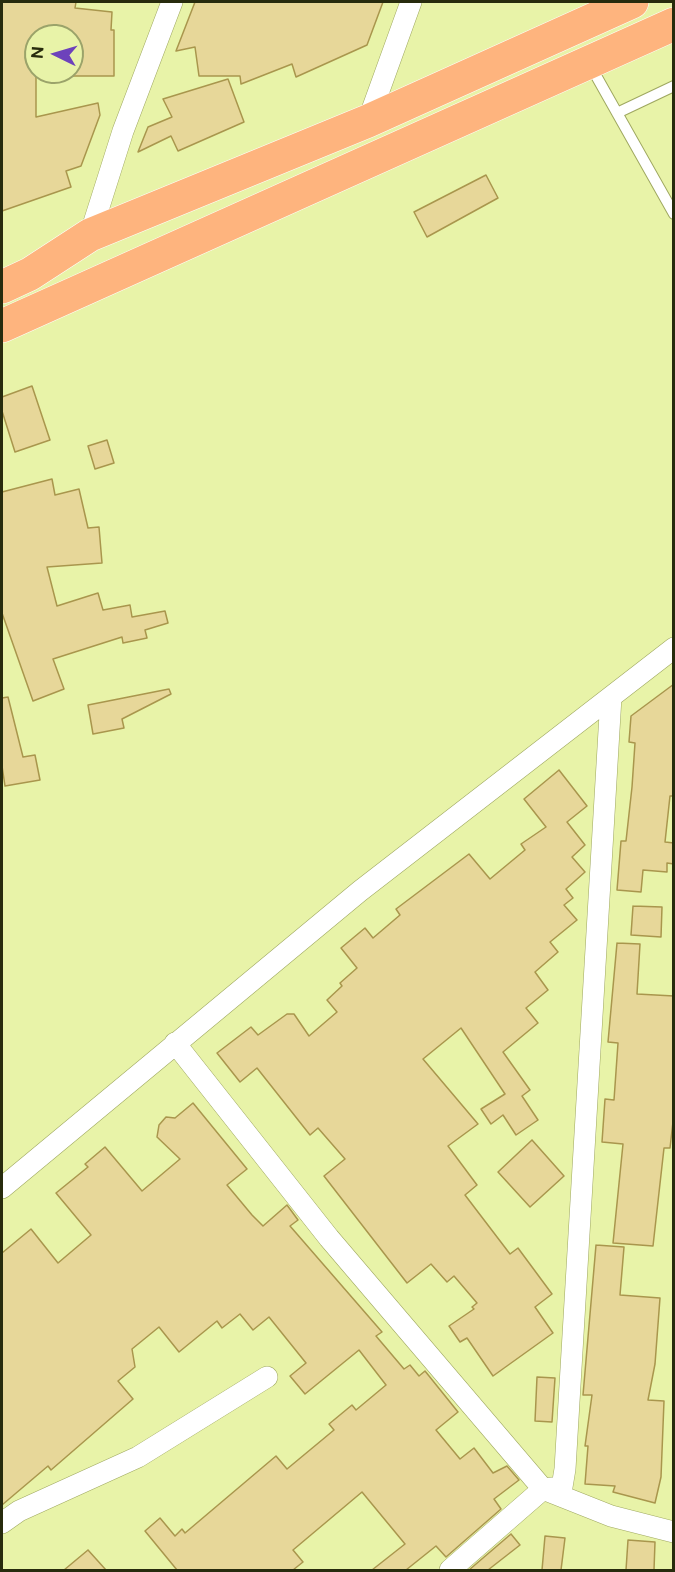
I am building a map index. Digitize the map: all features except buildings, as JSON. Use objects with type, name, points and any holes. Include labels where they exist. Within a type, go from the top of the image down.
[{"type":"highway","points":[[11,281],[90,235],[368,121],[632,2]]},
{"type":"highway","points":[[2,326],[674,24]]},
{"type":"highway","points":[[2,336],[46,307]]},
{"type":"street","points":[[90,235],[123,131],[172,2]]},
{"type":"street","points":[[368,121],[411,2]]},
{"type":"street","points":[[2,1188],[360,891],[674,648]]},
{"type":"street","points":[[450,1570],[543,1489],[562,1486],[565,1469],[611,697]]},
{"type":"street","points":[[175,1043],[329,1238],[543,1489],[611,1516],[674,1532]]},
{"type":"street","points":[[2,1523],[19,1512],[138,1457],[267,1377]]},
{"type":"lane","points":[[589,62],[674,214]]},
{"type":"lane","points":[[617,113],[674,86]]}]
